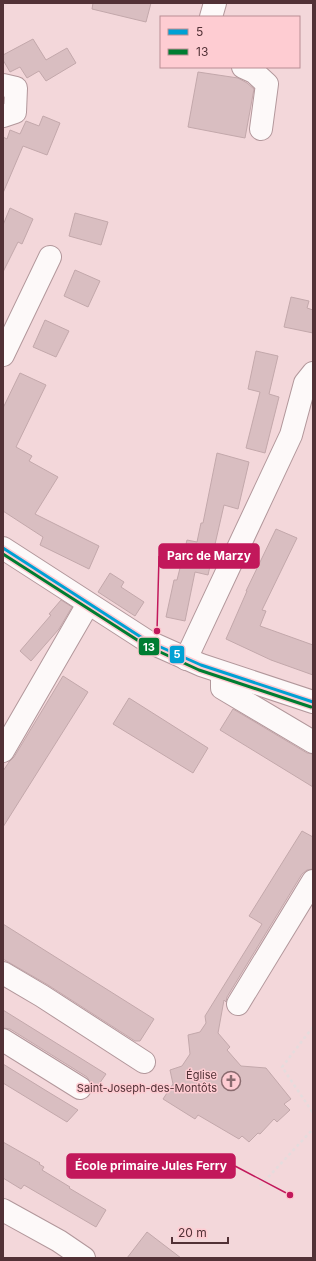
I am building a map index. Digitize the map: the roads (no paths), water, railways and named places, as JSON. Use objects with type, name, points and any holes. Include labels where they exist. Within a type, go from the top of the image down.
[{"type":"street","points":[[211,16],[215,3]]},
{"type":"street","points":[[245,68],[254,72],[267,84],[261,129]]},
{"type":"street","points":[[3,85],[16,88],[15,112],[3,116]]},
{"type":"street","points":[[3,354],[50,257]]},
{"type":"street","points":[[186,659],[291,435],[305,383],[313,373]]},
{"type":"street","points":[[3,548],[147,641],[186,659],[313,702]]},
{"type":"street","points":[[3,752],[88,604]]},
{"type":"street","points":[[222,672],[222,688],[313,742]]},
{"type":"street","points":[[238,1004],[313,881]]},
{"type":"street","points":[[3,973],[42,996],[144,1062]]},
{"type":"street","points":[[3,1040],[80,1088]]},
{"type":"street","points":[[5,1215],[59,1241],[84,1258]]},
{"type":"place","name":"Parc de Marzy","points":[[157,631]]},
{"type":"place","name":"Église Saint-Joseph-des-Montôts","points":[[231,1081]]},
{"type":"place","name":"École primaire Jules Ferry","points":[[290,1195]]}]
